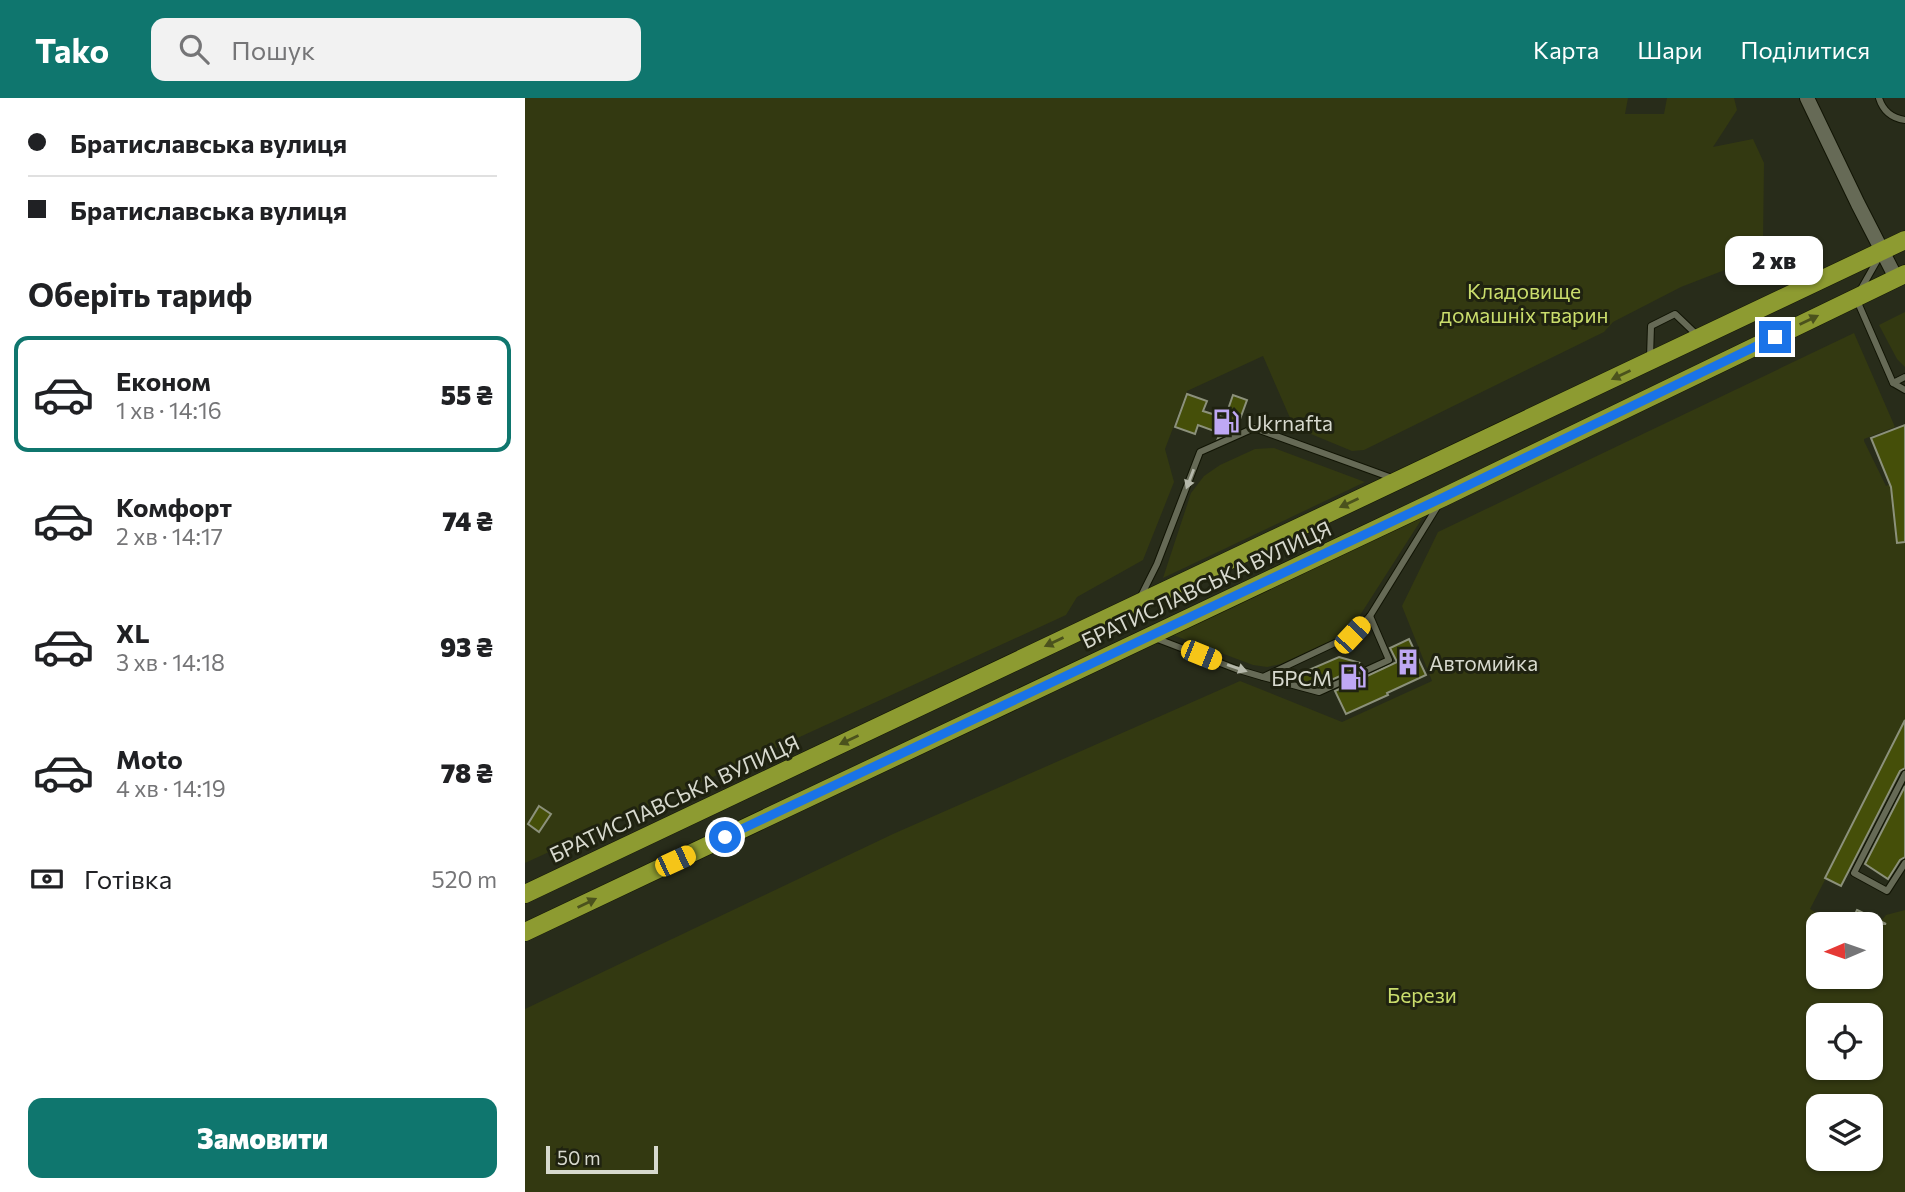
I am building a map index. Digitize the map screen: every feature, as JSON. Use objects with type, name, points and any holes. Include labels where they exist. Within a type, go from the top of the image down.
[{"type":"main road","name":"БРАТИСЛАВСЬКА ВУЛИЦЯ","points":[[525,894],[1905,240]]},
{"type":"main road","name":"БРАТИСЛАВСЬКА ВУЛИЦЯ","points":[[525,932],[1444,497],[1900,276]]},
{"type":"street","points":[[1807,98],[1882,251],[1900,276]]},
{"type":"lane","points":[[1879,98],[1888,114],[1905,120]]},
{"type":"lane","points":[[1882,251],[1856,298],[1893,383],[1905,390]]},
{"type":"lane","points":[[1649,361],[1651,326],[1675,314],[1700,337]]},
{"type":"lane","points":[[1893,383],[1905,377]]},
{"type":"lane","points":[[1137,603],[1157,564],[1201,453],[1254,428],[1398,480]]},
{"type":"lane","points":[[1263,677],[1352,635],[1370,616],[1444,497]]},
{"type":"lane","points":[[1150,636],[1236,669],[1319,692],[1389,660],[1370,616]]},
{"type":"lane","points":[[1905,774],[1854,873],[1887,891],[1905,863]]},
{"type":"green space","name":"Кладовище домашніх тварин","points":[[525,98],[1628,98],[1625,114],[1664,114],[1667,98],[1734,98],[1737,110],[1713,147],[1753,139],[1764,163],[1763,242],[1745,254],[1735,266],[1681,287],[1613,322],[1604,332],[1364,450],[1352,451],[1294,427],[1263,356],[1187,391],[1165,449],[1174,482],[1143,560],[1077,597],[1066,615],[525,863]]},
{"type":"green space","points":[[1905,312],[1905,367],[1897,359],[1879,325]]},
{"type":"green space","name":"Берези","points":[[1854,333],[1895,427],[1864,441],[1886,486],[1905,477],[1905,725],[1810,909],[1815,912],[1806,912],[1806,989],[1883,989],[1883,919],[1886,915],[1905,910],[1905,1192],[525,1192],[525,1009],[893,834],[1240,681],[1342,722],[1432,681],[1402,606],[1438,532]]},
{"type":"green space","points":[[1274,448],[1365,482],[1163,578],[1191,493],[1204,476],[1220,465],[1255,449]]},
{"type":"green space","points":[[1423,517],[1355,623],[1345,634],[1281,664],[1267,667],[1253,665],[1173,635]]},
{"type":"building","points":[[1187,394],[1207,401],[1203,411],[1225,418],[1233,395],[1247,400],[1236,430],[1218,438],[1220,433],[1198,425],[1195,434],[1175,427]]},
{"type":"building","points":[[1905,425],[1905,542],[1897,543],[1891,487],[1871,438]]},
{"type":"building","points":[[1409,639],[1426,675],[1346,714],[1335,691],[1397,662],[1390,648]]},
{"type":"building","points":[[1339,657],[1360,663],[1358,668],[1318,686],[1290,678]]},
{"type":"building","points":[[1905,720],[1905,768],[1900,771],[1841,886],[1825,878]]},
{"type":"building","points":[[1905,786],[1905,857],[1900,860],[1888,879],[1865,864]]},
{"type":"building","points":[[539,806],[551,814],[539,832],[528,824]]},
{"type":"place","name":"Ukrnafta","points":[[1226,422]]},
{"type":"place","name":"Автомийка","points":[[1408,662]]},
{"type":"place","name":"БРСМ","points":[[1353,677]]},
{"type":"route","points":[[725,837],[1444,497],[1775,337]]}]
